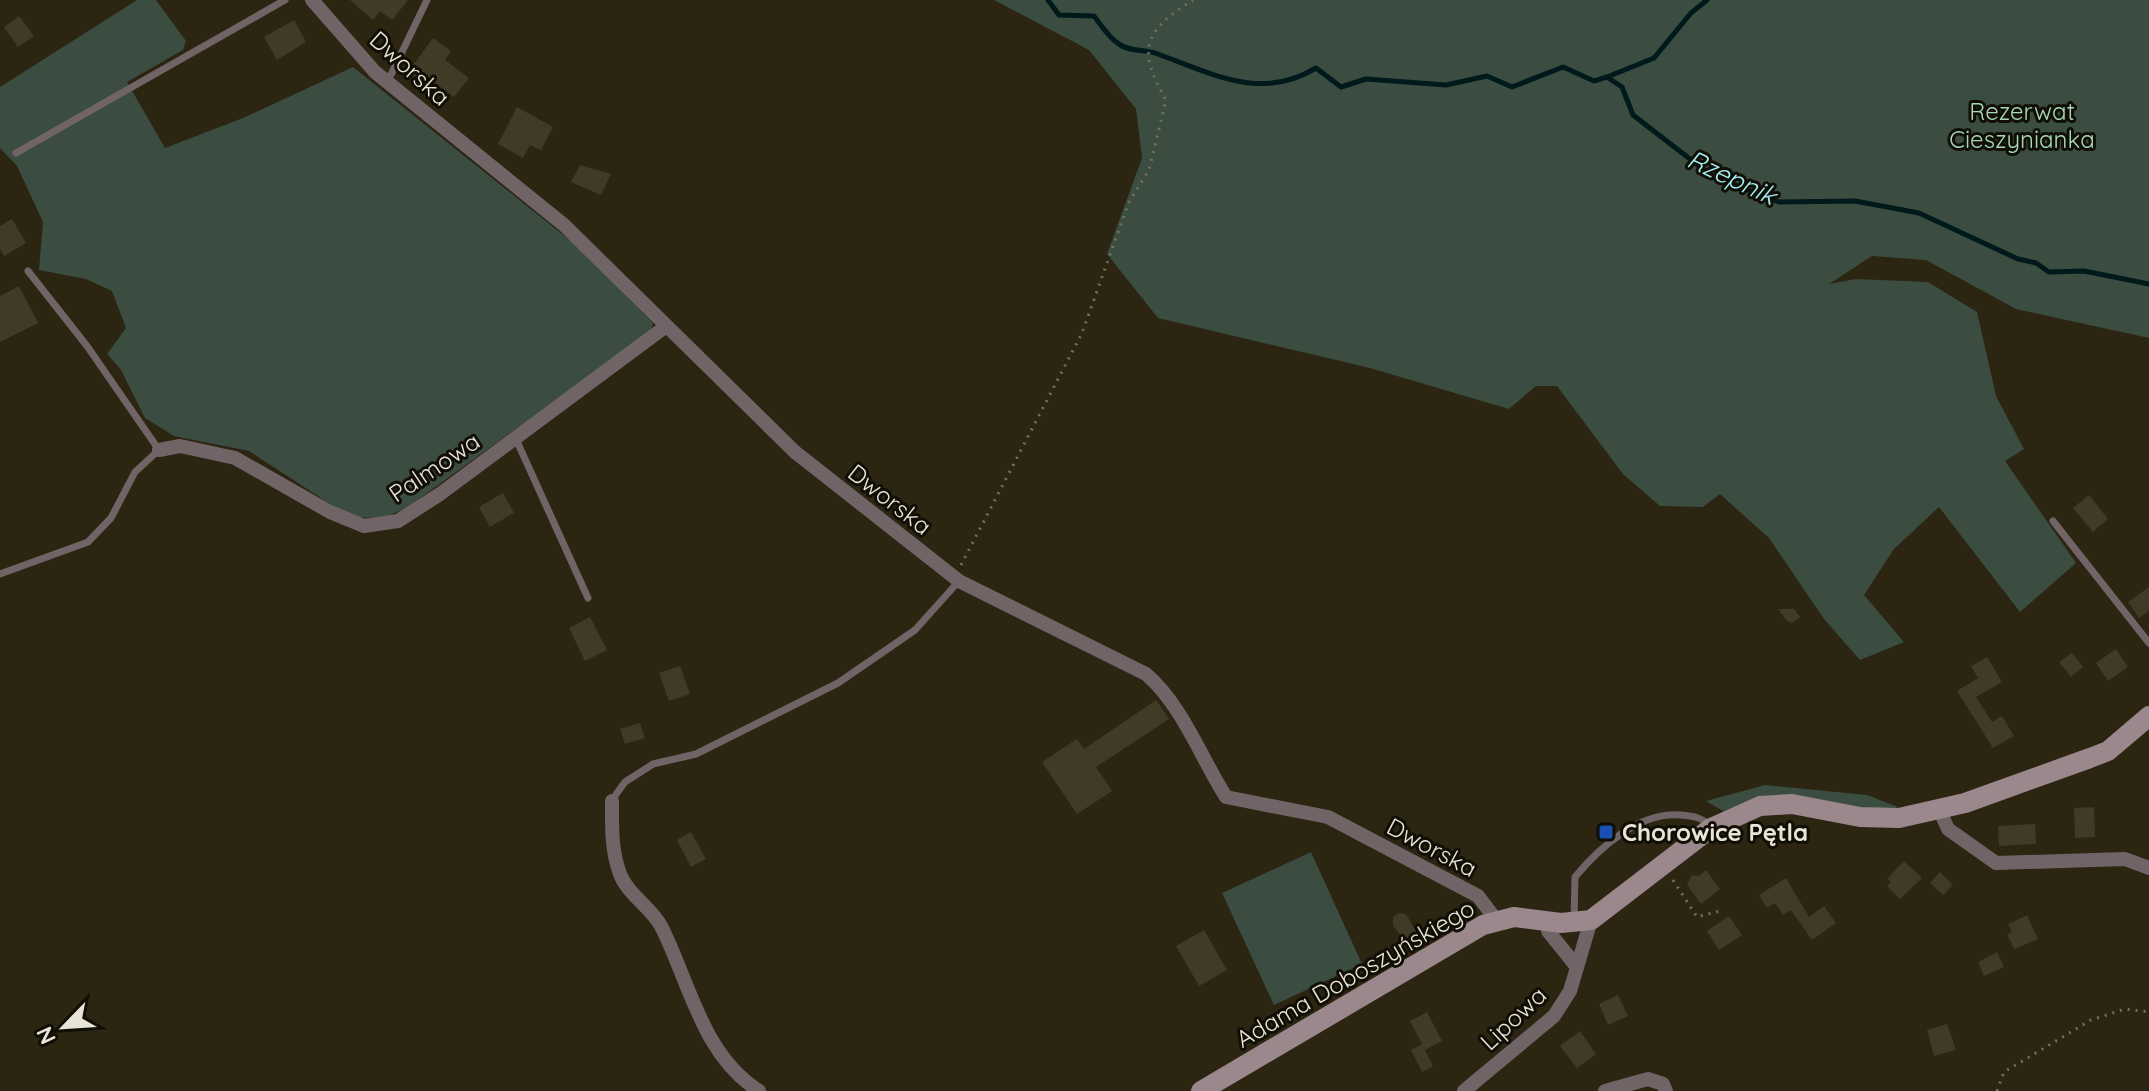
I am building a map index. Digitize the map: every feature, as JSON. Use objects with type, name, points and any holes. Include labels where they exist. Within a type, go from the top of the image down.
[{"type":"street","name":"Dworska","points":[[312,0],[387,82],[564,225],[795,452],[957,580],[1146,674],[1167,692],[1200,756],[1226,797],[1328,817],[1478,896],[1497,921]]},
{"type":"street","name":"Palmowa","points":[[159,450],[180,446],[235,458],[265,472],[330,512],[364,526],[398,521],[440,494],[665,327]]},
{"type":"street","points":[[1583,922],[1664,866],[1711,828],[1743,811],[1775,802],[1878,818],[1899,818],[1939,809],[2099,755],[2149,716]]},
{"type":"street","points":[[612,801],[613,850],[621,877],[659,922],[715,1048],[742,1080],[759,1091]]},
{"type":"street","points":[[1939,809],[1948,829],[1996,863],[2125,859],[2149,868]]},
{"type":"street","name":"Adama Doboszyńskiego","points":[[1201,1091],[1483,925],[1514,917],[1583,922]]},
{"type":"street","points":[[1548,921],[1548,931],[1577,967]]},
{"type":"street","name":"Lipowa","points":[[1464,1091],[1554,1016],[1570,991],[1577,967],[1583,922]]},
{"type":"street","points":[[1605,1091],[1648,1079],[1663,1084],[1666,1091]]},
{"type":"lane","points":[[16,153],[285,0]]},
{"type":"lane","points":[[387,82],[427,0]]},
{"type":"lane","points":[[0,574],[88,542],[111,518],[135,472],[159,450],[87,346],[28,271]]},
{"type":"lane","points":[[515,437],[588,598]]},
{"type":"lane","points":[[2053,521],[2149,643]]},
{"type":"lane","points":[[612,801],[625,782],[653,764],[696,754],[838,683],[915,630],[957,580]]},
{"type":"lane","points":[[1583,922],[1572,889],[1575,877],[1636,824],[1657,814],[1674,814],[1705,821],[1711,828]]},
{"type":"path","points":[[957,580],[1082,333],[1129,202],[1149,170],[1166,100],[1148,69],[1146,50],[1167,16],[1193,0]]},
{"type":"path","points":[[1664,866],[1697,917],[1724,910]]},
{"type":"path","points":[[1997,1091],[2004,1072],[2091,1020],[2125,1009],[2149,1012]]},
{"type":"green space","points":[[137,0],[156,0],[186,41],[183,50],[127,82],[165,148],[243,118],[353,67],[582,250],[653,323],[651,331],[405,509],[382,518],[350,517],[249,451],[174,436],[145,418],[121,370],[107,354],[126,328],[112,291],[86,279],[39,270],[43,222],[17,166],[0,148],[0,87]]},
{"type":"green space","name":"Rezerwat Cieszynianka","points":[[994,0],[2149,0],[2149,338],[2016,309],[1926,260],[1872,256],[1829,284],[1856,279],[1928,282],[1977,312],[1996,396],[2024,449],[2005,461],[2076,563],[2020,612],[1939,507],[1894,549],[1864,595],[1904,642],[1860,660],[1824,619],[1769,538],[1720,494],[1703,507],[1660,506],[1623,474],[1557,386],[1536,386],[1509,409],[1370,368],[1158,318],[1107,254],[1142,158],[1136,109],[1089,50]]},
{"type":"green space","points":[[1765,785],[1867,795],[1898,807],[1886,812],[1769,797],[1723,811],[1706,801]]},
{"type":"green space","points":[[1311,852],[1362,964],[1274,1005],[1222,893]]},
{"type":"building","points":[[350,0],[408,0],[392,20],[380,11],[373,20]]},
{"type":"building","points":[[19,16],[34,36],[18,47],[4,27]]},
{"type":"building","points":[[294,20],[306,42],[277,60],[264,37]]},
{"type":"building","points":[[433,38],[451,51],[445,60],[469,78],[454,97],[430,79],[426,85],[408,72]]},
{"type":"building","points":[[517,107],[553,127],[541,150],[530,145],[523,158],[498,144]]},
{"type":"building","points":[[580,165],[611,174],[601,195],[571,182]]},
{"type":"building","points":[[12,219],[26,243],[4,256],[0,249],[0,226]]},
{"type":"building","points":[[19,286],[38,323],[0,342],[0,296]]},
{"type":"building","points":[[503,493],[514,513],[490,527],[479,507]]},
{"type":"building","points":[[2089,495],[2108,519],[2093,532],[2073,508]]},
{"type":"building","points":[[2149,587],[2149,611],[2139,618],[2128,602]]},
{"type":"building","points":[[1778,609],[1794,609],[1800,617],[1792,623]]},
{"type":"building","points":[[590,617],[607,650],[585,661],[569,628]]},
{"type":"building","points":[[2116,649],[2128,667],[2108,681],[2096,663]]},
{"type":"building","points":[[2072,653],[2083,667],[2071,677],[2059,662]]},
{"type":"building","points":[[1987,657],[2002,682],[1976,697],[1992,722],[2002,716],[2014,736],[1993,748],[1957,691],[1978,678],[1971,666]]},
{"type":"building","points":[[680,666],[690,694],[669,701],[659,673]]},
{"type":"building","points":[[1156,700],[1169,719],[1096,767],[1112,791],[1077,814],[1042,762],[1077,739],[1084,749]]},
{"type":"building","points":[[640,723],[645,738],[625,744],[620,729]]},
{"type":"building","points":[[2094,807],[2095,837],[2075,838],[2074,808]]},
{"type":"building","points":[[2035,824],[2036,844],[1999,846],[1998,826]]},
{"type":"building","points":[[691,832],[706,859],[691,867],[677,840]]},
{"type":"building","points":[[1904,861],[1922,878],[1900,899],[1887,886],[1891,882],[1887,879]]},
{"type":"building","points":[[1706,870],[1720,889],[1701,904],[1687,885],[1692,875],[1699,876]]},
{"type":"building","points":[[1940,872],[1953,885],[1943,895],[1930,883]]},
{"type":"building","points":[[1786,878],[1809,917],[1824,906],[1836,923],[1812,940],[1791,910],[1783,915],[1775,903],[1767,908],[1759,895]]},
{"type":"building","points":[[1399,913],[1406,914],[1418,935],[1406,942],[1393,926],[1393,917]]},
{"type":"building","points":[[2027,915],[2038,939],[2014,949],[2007,934],[2012,932],[2008,924]]},
{"type":"building","points":[[1729,916],[1742,935],[1719,950],[1707,931]]},
{"type":"building","points":[[1204,930],[1227,970],[1199,986],[1176,946]]},
{"type":"building","points":[[1997,952],[2004,967],[1984,976],[1978,962]]},
{"type":"building","points":[[1618,995],[1628,1016],[1608,1025],[1599,1004]]},
{"type":"building","points":[[1427,1012],[1442,1041],[1425,1050],[1433,1066],[1422,1072],[1411,1050],[1422,1044],[1410,1021]]},
{"type":"building","points":[[1947,1024],[1956,1050],[1934,1056],[1927,1030]]},
{"type":"building","points":[[1580,1031],[1596,1054],[1577,1068],[1560,1046]]},
{"type":"waterway","name":"Rzepnik","points":[[1048,0],[1059,15],[1094,16],[1122,46],[1155,53],[1236,81],[1275,83],[1316,68],[1341,87],[1366,79],[1446,85],[1487,76],[1512,87],[1563,67],[1594,81],[1607,77],[1622,87],[1633,115],[1712,176],[1779,202],[1855,201],[1919,213],[2018,259],[2036,263],[2049,272],[2084,271],[2149,284]]},
{"type":"waterway","points":[[1607,77],[1654,58],[1691,13],[1707,0]]},
{"type":"place","name":"Chorowice Pętla","points":[[1606,832]]}]
